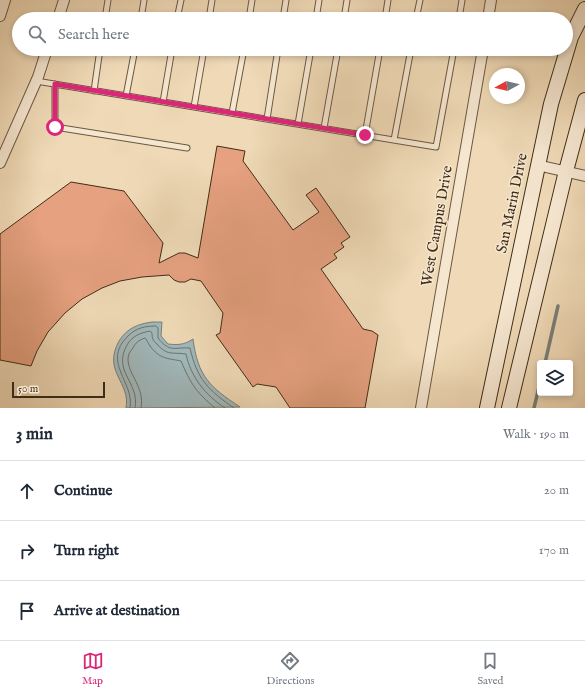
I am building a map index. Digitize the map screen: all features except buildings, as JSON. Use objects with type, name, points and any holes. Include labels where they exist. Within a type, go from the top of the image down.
[{"type":"main road","name":"San Marin Drive","points":[[573,33],[585,9]]},
{"type":"main road","name":"San Marin Drive","points":[[487,408],[537,165],[551,104],[565,56]]},
{"type":"main road","points":[[509,408],[566,171],[585,100]]},
{"type":"street","points":[[0,16],[5,0]]},
{"type":"street","points":[[60,12],[64,0]]},
{"type":"street","points":[[489,12],[491,0]]},
{"type":"street","points":[[0,163],[36,81],[45,56]]},
{"type":"street","name":"West Campus Drive","points":[[421,408],[482,56]]},
{"type":"street","points":[[537,165],[585,176]]},
{"type":"lane","points":[[106,12],[108,0]]},
{"type":"lane","points":[[142,12],[144,0]]},
{"type":"lane","points":[[178,12],[181,0]]},
{"type":"lane","points":[[210,12],[212,0]]},
{"type":"lane","points":[[250,12],[252,0]]},
{"type":"lane","points":[[284,12],[286,0]]},
{"type":"lane","points":[[317,12],[319,0]]},
{"type":"lane","points":[[345,12],[347,0]]},
{"type":"lane","points":[[386,12],[388,0]]},
{"type":"lane","points":[[417,12],[420,0]]},
{"type":"lane","points":[[460,12],[462,0]]},
{"type":"lane","points":[[94,90],[99,56]]},
{"type":"lane","points":[[126,96],[134,56]]},
{"type":"lane","points":[[163,102],[171,56]]},
{"type":"lane","points":[[194,107],[203,56]]},
{"type":"lane","points":[[232,113],[243,56]]},
{"type":"lane","points":[[267,119],[277,56]]},
{"type":"lane","points":[[298,124],[310,56]]},
{"type":"lane","points":[[324,128],[337,56]]},
{"type":"lane","points":[[365,135],[379,56]]},
{"type":"lane","points":[[394,140],[410,56]]},
{"type":"lane","points":[[36,81],[436,146],[453,56]]},
{"type":"lane","points":[[55,84],[55,127],[187,148]]},
{"type":"water","points":[[152,322],[162,322],[161,336],[168,344],[181,344],[193,339],[198,363],[207,380],[213,387],[240,407],[126,408],[125,391],[115,369],[115,352],[119,341],[129,330],[138,325]]},
{"type":"waterway","points":[[546,360],[558,306]]},
{"type":"waterway","points":[[534,408],[537,396]]},
{"type":"route","points":[[55,127],[55,84],[365,135]]}]
